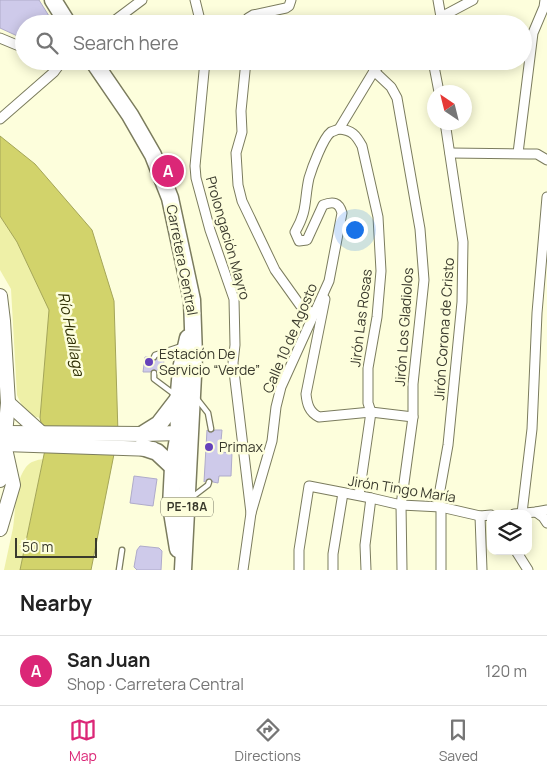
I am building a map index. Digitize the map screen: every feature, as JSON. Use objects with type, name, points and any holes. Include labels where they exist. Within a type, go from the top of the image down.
[{"type":"highway","points":[[53,0],[62,15]]},
{"type":"highway","name":"Carretera Central","points":[[99,70],[130,115],[153,155],[170,198],[184,258],[193,316],[194,356],[186,395]]},
{"type":"highway","name":"PE-18A","points":[[182,570],[171,506],[186,395],[180,368],[193,316]]},
{"type":"highway","points":[[180,448],[157,452],[138,441],[159,424],[186,395]]},
{"type":"highway","name":"PE-18A","points":[[180,448],[188,500],[182,570]]},
{"type":"main road","points":[[0,296],[8,403],[0,480]]},
{"type":"main road","points":[[8,403],[41,436]]},
{"type":"main road","points":[[4,444],[41,436],[138,441],[180,448]]},
{"type":"main road","points":[[0,528],[12,485],[4,444]]},
{"type":"street","points":[[122,15],[142,0]]},
{"type":"street","points":[[195,0],[199,15]]},
{"type":"street","points":[[253,15],[286,8],[291,0]]},
{"type":"street","points":[[438,0],[441,15]]},
{"type":"street","points":[[445,15],[473,0]]},
{"type":"street","points":[[532,41],[545,0]]},
{"type":"street","points":[[0,38],[15,44]]},
{"type":"street","points":[[0,119],[55,70]]},
{"type":"street","name":"Prolongación Mayro","points":[[204,70],[195,166],[196,178],[210,230],[234,299],[235,345],[233,362],[251,513],[243,570]]},
{"type":"street","points":[[245,70],[241,111],[242,132],[236,153],[238,185],[242,201],[275,270],[300,305],[314,314]]},
{"type":"street","points":[[435,70],[438,85]]},
{"type":"street","points":[[518,153],[528,70]]},
{"type":"street","name":"Calle 10 de Agosto","points":[[251,513],[272,441],[281,387],[329,281],[342,212],[336,203],[331,202],[323,205],[307,240],[299,241],[295,232],[306,208],[309,179],[324,140],[331,132],[339,129],[374,71]]},
{"type":"street","name":"Jirón Los Gladiolos","points":[[374,71],[391,87],[397,98],[420,228],[424,280],[413,384],[413,416],[401,505],[402,570]]},
{"type":"street","name":"Jirón Las Rosas","points":[[339,129],[348,130],[357,136],[362,146],[378,217],[381,271],[377,318],[368,368],[368,403],[371,412],[359,495]]},
{"type":"street","name":"Jirón Corona de Cristo","points":[[441,570],[441,507],[438,501],[438,494],[448,446],[462,302],[464,242],[446,130]]},
{"type":"street","points":[[450,152],[537,154],[547,160]]},
{"type":"street","points":[[522,510],[532,429],[537,312],[547,196]]},
{"type":"street","points":[[329,281],[306,394],[313,414],[319,417],[371,412],[413,416]]},
{"type":"street","name":"Jirón Tingo María","points":[[299,570],[299,550],[309,486],[401,505],[441,507],[480,516],[487,515]]},
{"type":"street","points":[[333,570],[333,554],[343,493]]},
{"type":"street","points":[[366,570],[365,545],[371,498]]},
{"type":"street","points":[[532,512],[547,510]]},
{"type":"street","points":[[536,512],[547,523]]},
{"type":"street","points":[[480,516],[487,520]]},
{"type":"street","points":[[480,516],[482,570]]},
{"type":"street","points":[[519,555],[528,570]]},
{"type":"lane","points":[[154,358],[155,355],[186,344]]},
{"type":"lane","points":[[154,373],[154,379],[186,395],[208,413],[211,429]]},
{"type":"lane","points":[[188,500],[208,485],[209,482]]},
{"type":"lane","points":[[119,570],[122,550]]},
{"type":"green space","points":[[0,216],[17,242],[49,310],[40,418],[26,410],[17,395],[11,289],[0,270]]},
{"type":"green space","points":[[43,459],[20,570],[4,570],[13,528],[19,481],[28,465]]},
{"type":"water","name":"Río Huallaga","points":[[0,136],[35,164],[92,230],[114,301],[118,434],[91,570],[20,570],[46,445],[40,418],[49,310],[17,242],[0,216]]},
{"type":"building","points":[[0,0],[39,0],[48,15],[15,15],[15,35],[0,28]]},
{"type":"building","points":[[145,357],[150,357],[154,361],[164,358],[163,373],[158,373],[154,369],[150,372],[143,372]]},
{"type":"building","points":[[207,430],[211,433],[215,430],[222,430],[220,452],[232,453],[231,476],[219,476],[218,483],[213,482],[210,478],[204,482]]},
{"type":"building","points":[[134,476],[157,479],[153,506],[130,503]]},
{"type":"building","points":[[140,546],[159,548],[162,551],[161,570],[137,570],[134,567],[137,550]]},
{"type":"place","name":"San Juan","points":[[168,171]]},
{"type":"place","name":"Estación De Servicio “Verde”","points":[[149,362]]},
{"type":"place","name":"Primax","points":[[209,447]]}]
